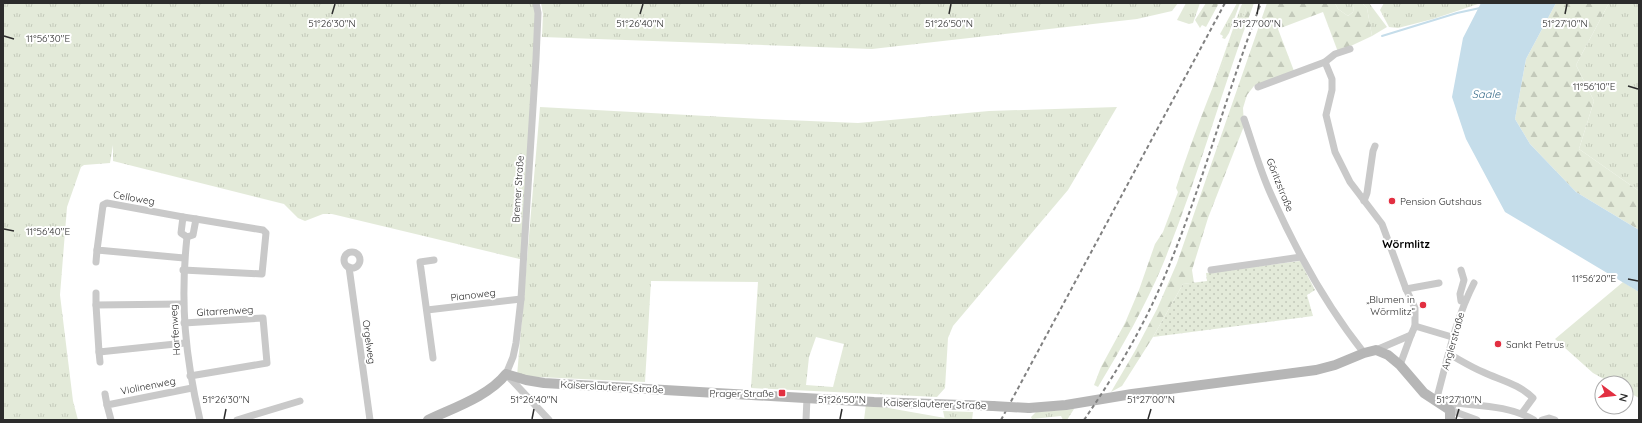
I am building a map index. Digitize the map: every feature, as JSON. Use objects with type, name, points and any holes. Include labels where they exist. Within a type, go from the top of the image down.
[{"type":"street","name":"Bremer Straße","points":[[506,374],[513,357],[516,343],[521,299],[536,58],[538,13],[536,3]]},
{"type":"street","points":[[1258,87],[1325,62],[1335,54],[1350,49]]},
{"type":"street","points":[[1325,62],[1332,79],[1332,90],[1326,115],[1335,152],[1350,182],[1382,224],[1406,289],[1415,308],[1415,326],[1410,335],[1400,365]]},
{"type":"street","name":"Göritzstraße","points":[[1244,118],[1268,189],[1301,257],[1348,333],[1364,353]]},
{"type":"street","points":[[1364,201],[1367,193],[1375,146]]},
{"type":"street","name":"Celloweg","points":[[96,262],[103,205],[107,203],[183,217]]},
{"type":"street","points":[[183,217],[262,230],[266,233],[262,274],[184,270]]},
{"type":"street","name":"Harfenweg","points":[[183,217],[181,233],[187,237]]},
{"type":"street","name":"Harfenweg","points":[[187,237],[193,234],[196,220]]},
{"type":"street","name":"Harfenweg","points":[[187,237],[184,258],[183,304],[185,343],[192,388],[200,420]]},
{"type":"street","points":[[97,250],[184,258]]},
{"type":"street","points":[[1210,270],[1301,257]]},
{"type":"street","points":[[433,358],[420,262],[434,260]]},
{"type":"street","name":"Orgelweg","points":[[349,267],[370,420]]},
{"type":"street","points":[[1462,270],[1464,280],[1460,297],[1461,301],[1464,301]]},
{"type":"street","points":[[1406,289],[1439,283]]},
{"type":"street","name":"Anglerstraße","points":[[1436,401],[1449,354],[1452,337],[1464,301],[1474,283]]},
{"type":"street","points":[[96,293],[100,362]]},
{"type":"street","name":"Pianoweg","points":[[427,310],[521,299]]},
{"type":"street","points":[[96,305],[183,304]]},
{"type":"street","name":"Gitarrenweg","points":[[184,323],[263,318],[268,363],[190,376]]},
{"type":"street","points":[[1415,326],[1452,337]]},
{"type":"street","points":[[1376,350],[1410,335]]},
{"type":"street","points":[[99,352],[185,343]]},
{"type":"street","points":[[1376,350],[1388,355],[1400,365],[1424,393],[1436,401],[1450,415],[1477,420]]},
{"type":"street","name":"Kaiserslauterer Straße","points":[[506,374],[526,380],[544,383],[807,398],[1029,408],[1066,405],[1132,394],[1316,370],[1335,365],[1364,353],[1376,350]]},
{"type":"street","points":[[1449,354],[1482,372],[1517,386],[1526,392],[1532,398],[1522,413]]},
{"type":"street","points":[[428,420],[487,392],[500,382],[506,374],[549,420]]},
{"type":"street","name":"Violinenweg","points":[[107,405],[192,388]]},
{"type":"street","points":[[104,394],[111,420]]},
{"type":"street","points":[[806,420],[807,398]]},
{"type":"street","points":[[237,420],[300,401]]},
{"type":"street","points":[[1450,415],[1455,403],[1507,409],[1522,413],[1534,420]]},
{"type":"street","points":[[1542,420],[1549,418],[1555,420]]},
{"type":"green space","points":[[3,3],[536,3],[524,260],[332,214],[323,214],[305,221],[298,218],[284,204],[113,161],[113,145],[110,163],[84,165],[81,167],[67,207],[60,295],[73,401],[78,420],[3,420]]},
{"type":"green space","points":[[541,3],[1178,3],[1172,11],[1137,19],[872,49],[542,37],[543,14]]},
{"type":"green space","points":[[1186,3],[1200,3],[1193,23],[1189,24],[1177,20]]},
{"type":"green space","points":[[1206,3],[1219,3],[1206,27],[1202,25],[1200,28],[1195,20]]},
{"type":"green space","points":[[1237,3],[1240,3],[1229,33],[1225,39],[1222,38],[1223,36],[1220,34]]},
{"type":"green space","points":[[1243,3],[1246,10],[1213,86],[1241,6]]},
{"type":"green space","points":[[1244,3],[1254,3],[1176,232],[1149,296],[1098,387],[1094,385],[1101,367],[1125,323],[1139,290],[1155,244],[1163,232],[1178,192],[1176,188],[1200,121],[1226,54],[1246,10],[1243,5]]},
{"type":"green space","points":[[1267,3],[1335,3],[1338,9],[1348,16],[1353,12],[1354,4],[1362,3],[1367,8],[1372,36],[1338,52],[1323,12],[1278,29],[1294,71],[1254,86],[1247,95],[1243,108],[1244,126],[1208,218],[1192,270],[1194,283],[1183,284],[1153,337],[1122,386],[1111,392],[1157,309],[1177,263]]},
{"type":"green space","points":[[1335,3],[1356,3],[1354,5],[1353,12],[1348,16],[1338,9]]},
{"type":"green space","points":[[1362,3],[1369,3],[1387,27],[1372,36],[1367,8]]},
{"type":"green space","points":[[1384,3],[1481,3],[1433,19],[1398,28],[1389,27],[1380,10]]},
{"type":"green space","points":[[1556,3],[1609,3],[1576,65],[1594,101],[1579,149],[1639,191],[1639,230],[1576,192],[1530,144],[1515,119],[1526,59]]},
{"type":"green space","points":[[1609,3],[1639,3],[1639,191],[1579,149],[1594,101],[1576,65]]},
{"type":"green space","points":[[540,107],[858,123],[989,111],[1117,107],[1068,190],[953,326],[948,338],[945,388],[937,397],[751,388],[758,282],[651,281],[645,382],[517,376]],"holes":[[[816,337],[844,344],[833,387],[806,385],[809,357]]]},
{"type":"green space","points":[[1300,261],[1315,290],[1307,295],[1313,316],[1153,337],[1183,284],[1207,281],[1206,273]]},
{"type":"green space","points":[[1623,282],[1639,292],[1639,398],[1634,395],[1634,375],[1597,375],[1555,339]]},
{"type":"green space","points":[[866,404],[945,418],[945,420],[864,420]]},
{"type":"green space","points":[[1074,409],[1067,420],[1063,420],[1061,416],[1032,419],[1031,417],[1036,412]]},
{"type":"green space","points":[[943,411],[973,412],[972,420],[945,420]]},
{"type":"water","name":"Saale","points":[[1481,3],[1556,3],[1526,59],[1515,119],[1530,144],[1576,192],[1639,230],[1639,292],[1505,212],[1466,139],[1452,97],[1463,38]]},
{"type":"waterway","points":[[1382,36],[1457,13],[1480,8]]},
{"type":"railway","points":[[1001,420],[1225,3]]},
{"type":"railway","points":[[1084,420],[1128,351],[1156,297],[1178,244],[1248,37],[1261,3]]},
{"type":"place","name":"Pension Gutshaus","points":[[1392,201]]},
{"type":"place","name":"„Blumen in Wörmlitz“","points":[[1423,305]]},
{"type":"place","name":"Sankt Petrus","points":[[1498,344]]},
{"type":"place","name":"Prager Straße","points":[[782,393]]},
{"type":"district","name":"Wörmlitz","points":[[1406,244]]}]
